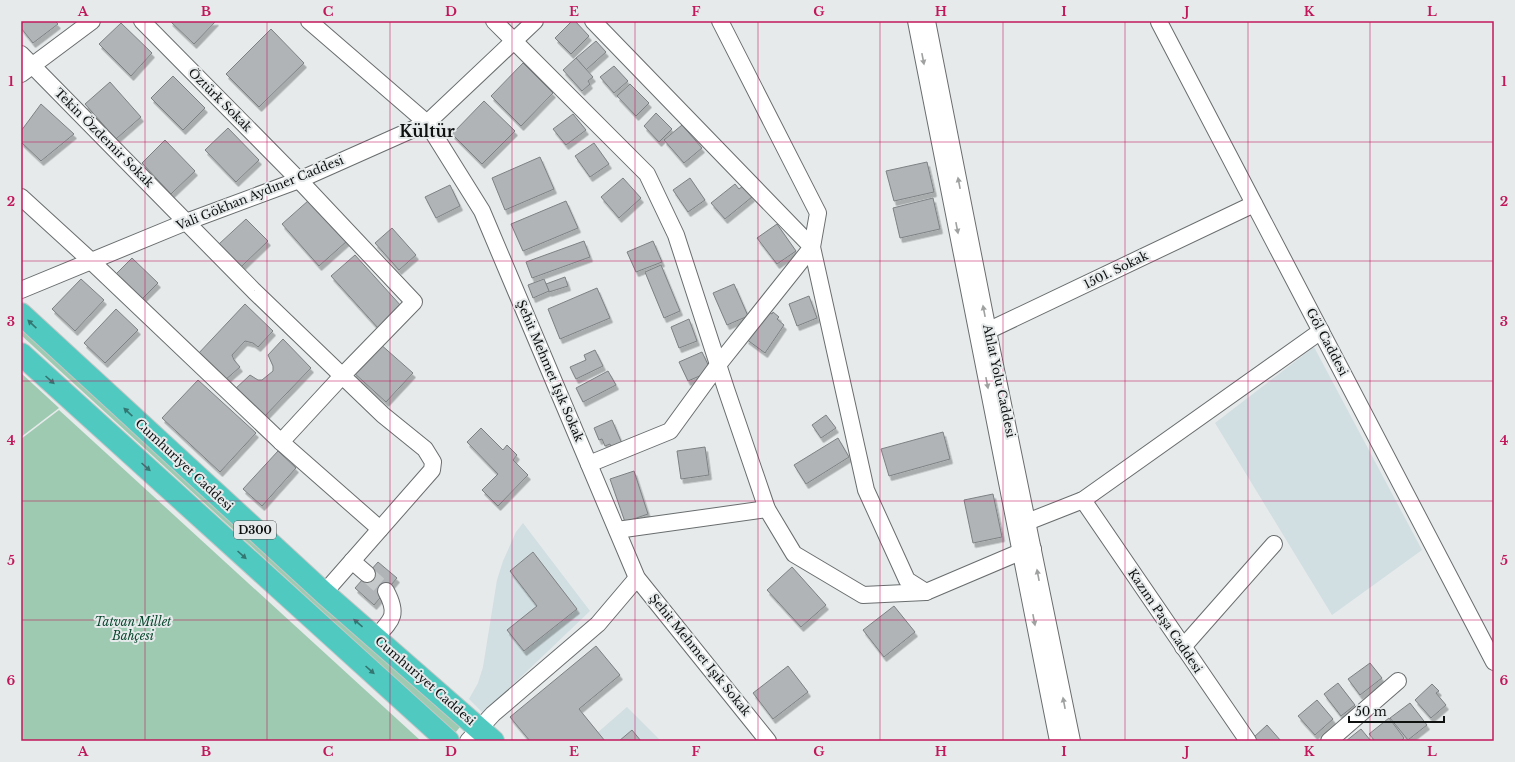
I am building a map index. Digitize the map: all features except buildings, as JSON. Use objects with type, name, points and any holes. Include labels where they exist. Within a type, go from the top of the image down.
[{"type":"highway","name":"Cumhuriyet Caddesi","points":[[21,314],[324,593],[375,638],[480,737]]},
{"type":"highway","name":"D300","points":[[21,354],[448,741]]},
{"type":"street","points":[[27,70],[92,21]]},
{"type":"street","name":"Öztürk Sokak","points":[[142,21],[299,180],[414,302],[342,376]]},
{"type":"street","name":"Şehit Mehmet Işık Sokak","points":[[309,21],[427,123],[482,211],[637,578],[768,741]]},
{"type":"street","points":[[494,21],[647,174],[676,235],[767,509],[794,554],[863,595],[926,592],[1027,550]]},
{"type":"street","name":"Vali Gökhan Aydıner Caddesi","points":[[21,290],[186,222],[299,180],[427,123],[515,42],[535,21]]},
{"type":"street","points":[[593,21],[812,247]]},
{"type":"street","points":[[720,21],[818,213],[812,247],[866,490],[907,580],[926,592]]},
{"type":"street","name":"Ahlat Yolu Caddesi","points":[[916,21],[940,112]]},
{"type":"street","name":"Ahlat Yolu Caddesi","points":[[927,21],[947,152],[1021,524],[1072,741]]},
{"type":"street","name":"Göl Caddesi","points":[[1159,22],[1494,662]]},
{"type":"street","name":"Tekin Özdemir Sokak","points":[[21,54],[27,70],[186,222],[254,291],[382,415],[425,449],[433,462],[432,470],[324,593]]},
{"type":"street","points":[[21,197],[91,261],[281,442],[380,529]]},
{"type":"street","name":"1501. Sokak","points":[[983,334],[1254,204]]},
{"type":"street","points":[[589,464],[670,431],[718,365],[812,247]]},
{"type":"street","points":[[1021,524],[1083,500],[1320,331]]},
{"type":"street","points":[[281,442],[342,376]]},
{"type":"street","name":"Kazım Paşa Caddesi","points":[[1083,500],[1248,741]]},
{"type":"street","points":[[617,530],[767,509]]},
{"type":"street","points":[[1183,647],[1274,544]]},
{"type":"street","name":"Ahlat Yolu Caddesi","points":[[1027,550],[1058,741]]},
{"type":"street","points":[[352,561],[367,574]]},
{"type":"street","points":[[480,737],[493,714],[598,624],[637,578]]},
{"type":"street","points":[[375,638],[392,619],[393,603],[386,591]]},
{"type":"street","points":[[1329,741],[1398,681]]},
{"type":"shaded area","points":[[1314,347],[1422,550],[1332,615],[1215,423]]},
{"type":"shaded area","points":[[523,523],[590,611],[483,713],[469,699],[478,683],[483,667],[497,580],[503,561],[516,532]]},
{"type":"shaded area","points":[[627,707],[661,741],[588,741]]},
{"type":"green space","points":[[21,327],[460,727],[455,733],[21,335]]},
{"type":"green space","points":[[21,373],[59,408],[21,437]]},
{"type":"green space","name":"Tatvan Millet Bahçesi","points":[[59,410],[421,741],[21,741],[21,439]]},
{"type":"tunnel","points":[[367,574],[386,591]]},
{"type":"district","name":"Kültür","points":[[427,131]]}]
